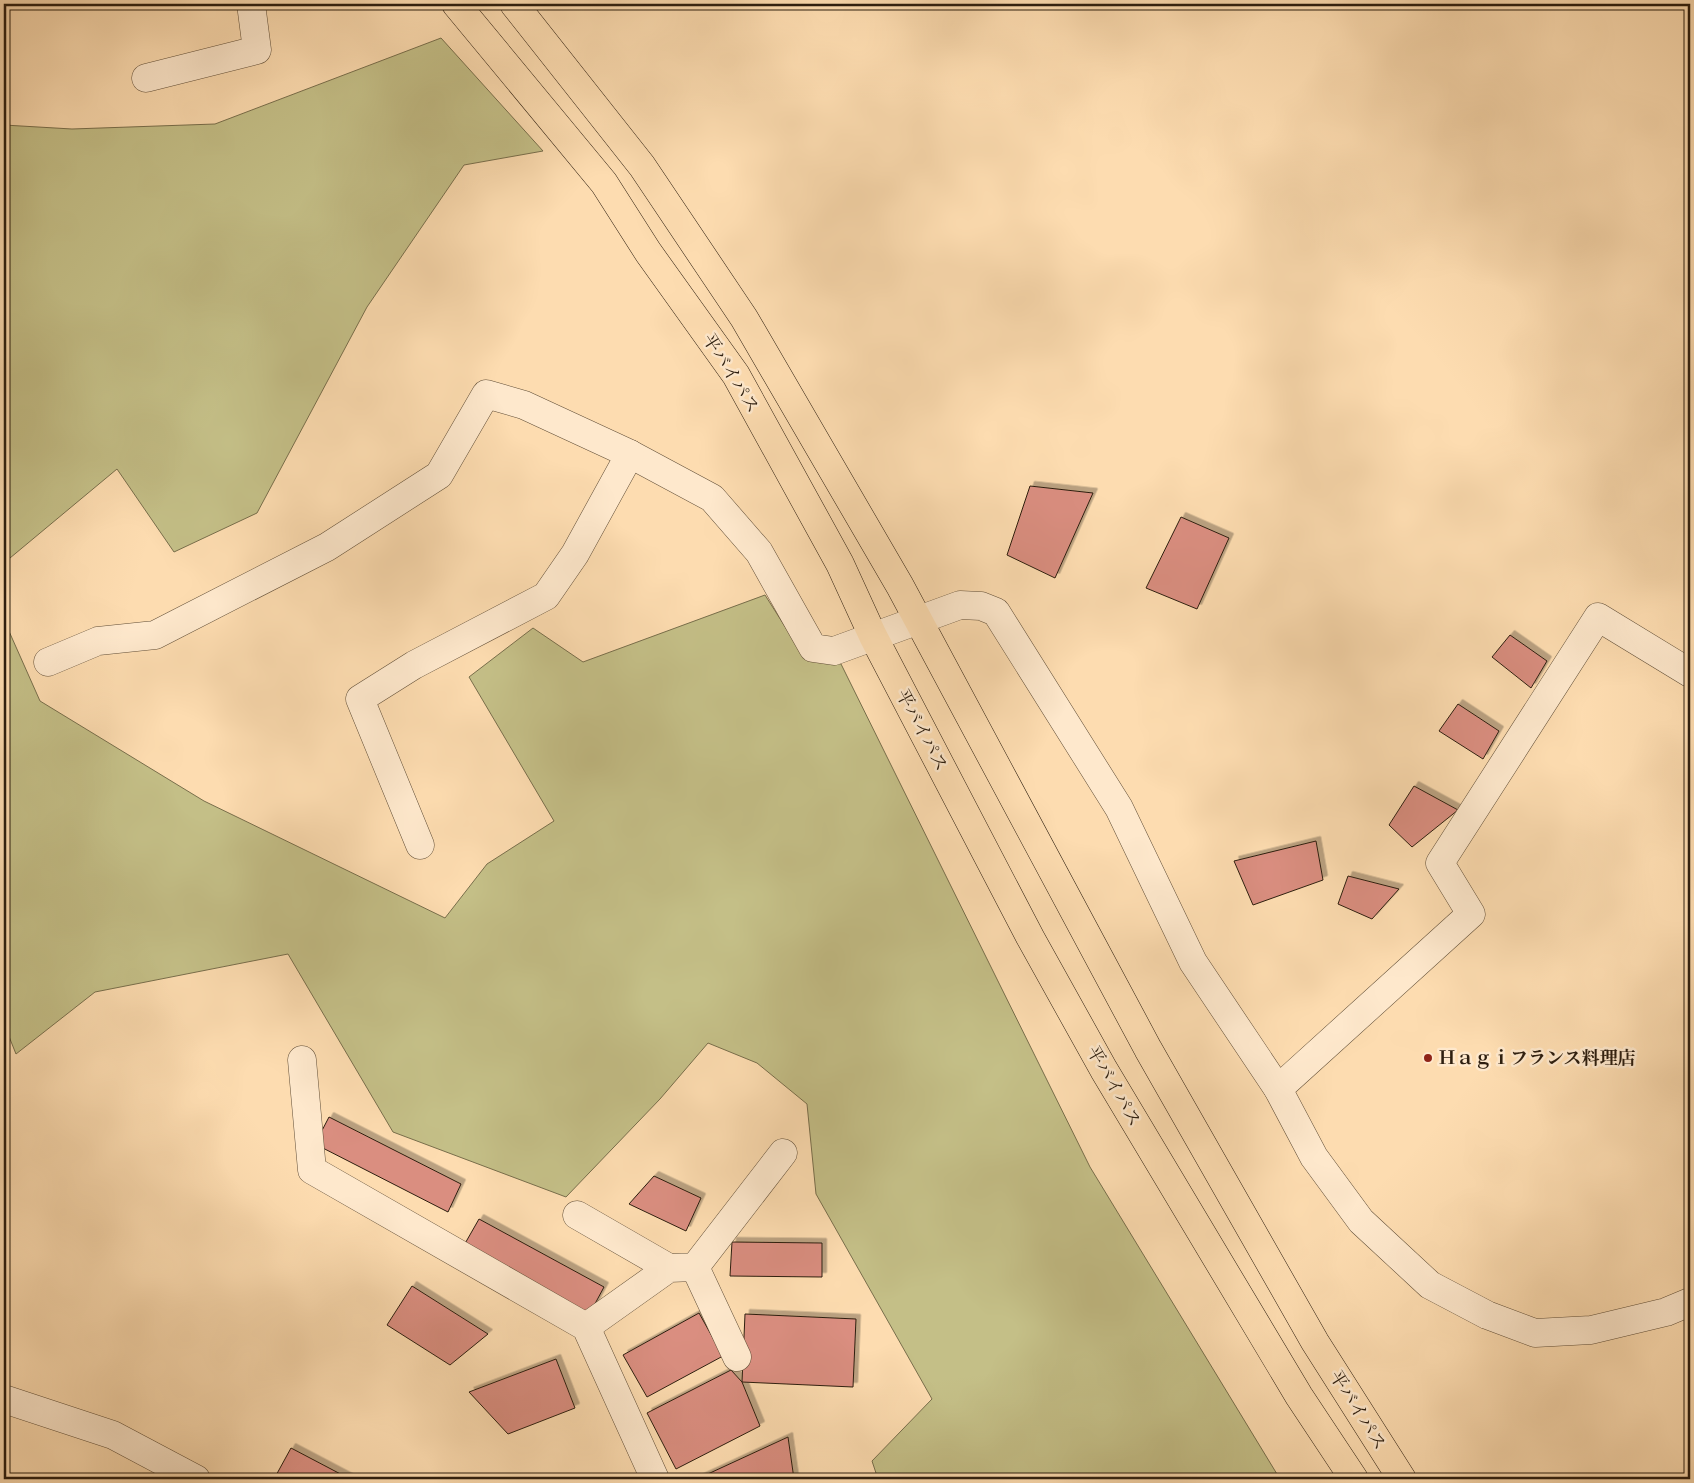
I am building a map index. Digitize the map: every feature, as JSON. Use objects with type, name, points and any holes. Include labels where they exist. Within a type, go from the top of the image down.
[{"type":"highway","name":"平バイパス","points":[[456,4],[604,183],[648,252],[736,376],[840,564],[873,636],[1030,937],[1104,1070],[1299,1396],[1354,1479]]},
{"type":"highway","name":"平バイパス","points":[[514,4],[642,166],[744,318],[918,620],[1148,1049],[1315,1342],[1402,1479]]},
{"type":"street","points":[[146,78],[257,50],[251,4]]},
{"type":"street","points":[[48,662],[98,641],[154,634],[327,547],[438,475],[486,394],[524,404],[630,454],[712,498],[759,552],[813,648],[834,651],[960,605],[981,606],[996,612],[1120,808],[1193,962],[1278,1089],[1314,1157],[1361,1221],[1430,1285],[1487,1315],[1535,1333],[1591,1330],[1666,1312],[1690,1302]]},
{"type":"street","points":[[420,845],[360,699],[414,665],[546,596],[576,554],[630,454]]},
{"type":"street","points":[[1278,1089],[1471,914],[1440,863],[1598,617],[1690,674]]},
{"type":"street","points":[[302,1060],[312,1170],[586,1327],[655,1479]]},
{"type":"street","points":[[586,1327],[682,1268],[783,1153]]},
{"type":"street","points":[[577,1215],[682,1268],[736,1356]]},
{"type":"street","points":[[4,1399],[113,1435],[196,1479]]},
{"type":"shaded area","points":[[441,38],[543,151],[464,165],[367,307],[257,513],[174,552],[117,469],[4,563],[4,125],[72,129],[215,124]]},
{"type":"shaded area","points":[[765,595],[803,655],[841,664],[1090,1167],[1280,1479],[878,1479],[872,1461],[932,1399],[816,1194],[807,1104],[757,1063],[708,1043],[660,1099],[566,1197],[393,1132],[288,954],[95,992],[16,1054],[4,1024],[4,620],[40,701],[204,801],[445,918],[487,864],[554,821],[469,677],[533,628],[583,662]]},
{"type":"building","points":[[1030,486],[1093,493],[1055,578],[1007,555]]},
{"type":"building","points":[[1181,517],[1229,538],[1197,609],[1146,588]]},
{"type":"building","points":[[1510,635],[1547,661],[1531,688],[1492,657]]},
{"type":"building","points":[[1458,704],[1499,731],[1483,759],[1439,731]]},
{"type":"building","points":[[1414,786],[1458,810],[1412,847],[1389,825]]},
{"type":"building","points":[[1316,841],[1323,880],[1253,905],[1234,861]]},
{"type":"building","points":[[1348,876],[1399,889],[1372,919],[1338,904]]},
{"type":"building","points":[[329,1117],[461,1184],[448,1212],[315,1144]]},
{"type":"building","points":[[654,1176],[701,1198],[686,1231],[629,1204]]},
{"type":"building","points":[[479,1219],[604,1287],[589,1315],[463,1247]]},
{"type":"building","points":[[732,1242],[822,1243],[822,1277],[730,1276]]},
{"type":"building","points":[[412,1286],[488,1334],[450,1365],[387,1325]]},
{"type":"building","points":[[699,1313],[723,1356],[647,1397],[623,1355]]},
{"type":"building","points":[[745,1314],[856,1319],[853,1387],[742,1382]]},
{"type":"building","points":[[556,1359],[575,1408],[508,1434],[469,1392]]},
{"type":"building","points":[[731,1370],[742,1382],[760,1426],[676,1469],[647,1413]]},
{"type":"building","points":[[788,1437],[794,1479],[697,1479]]},
{"type":"building","points":[[291,1448],[350,1479],[274,1479]]},
{"type":"place","name":"Ｈａｇｉフランス料理店","points":[[1428,1058]]}]
